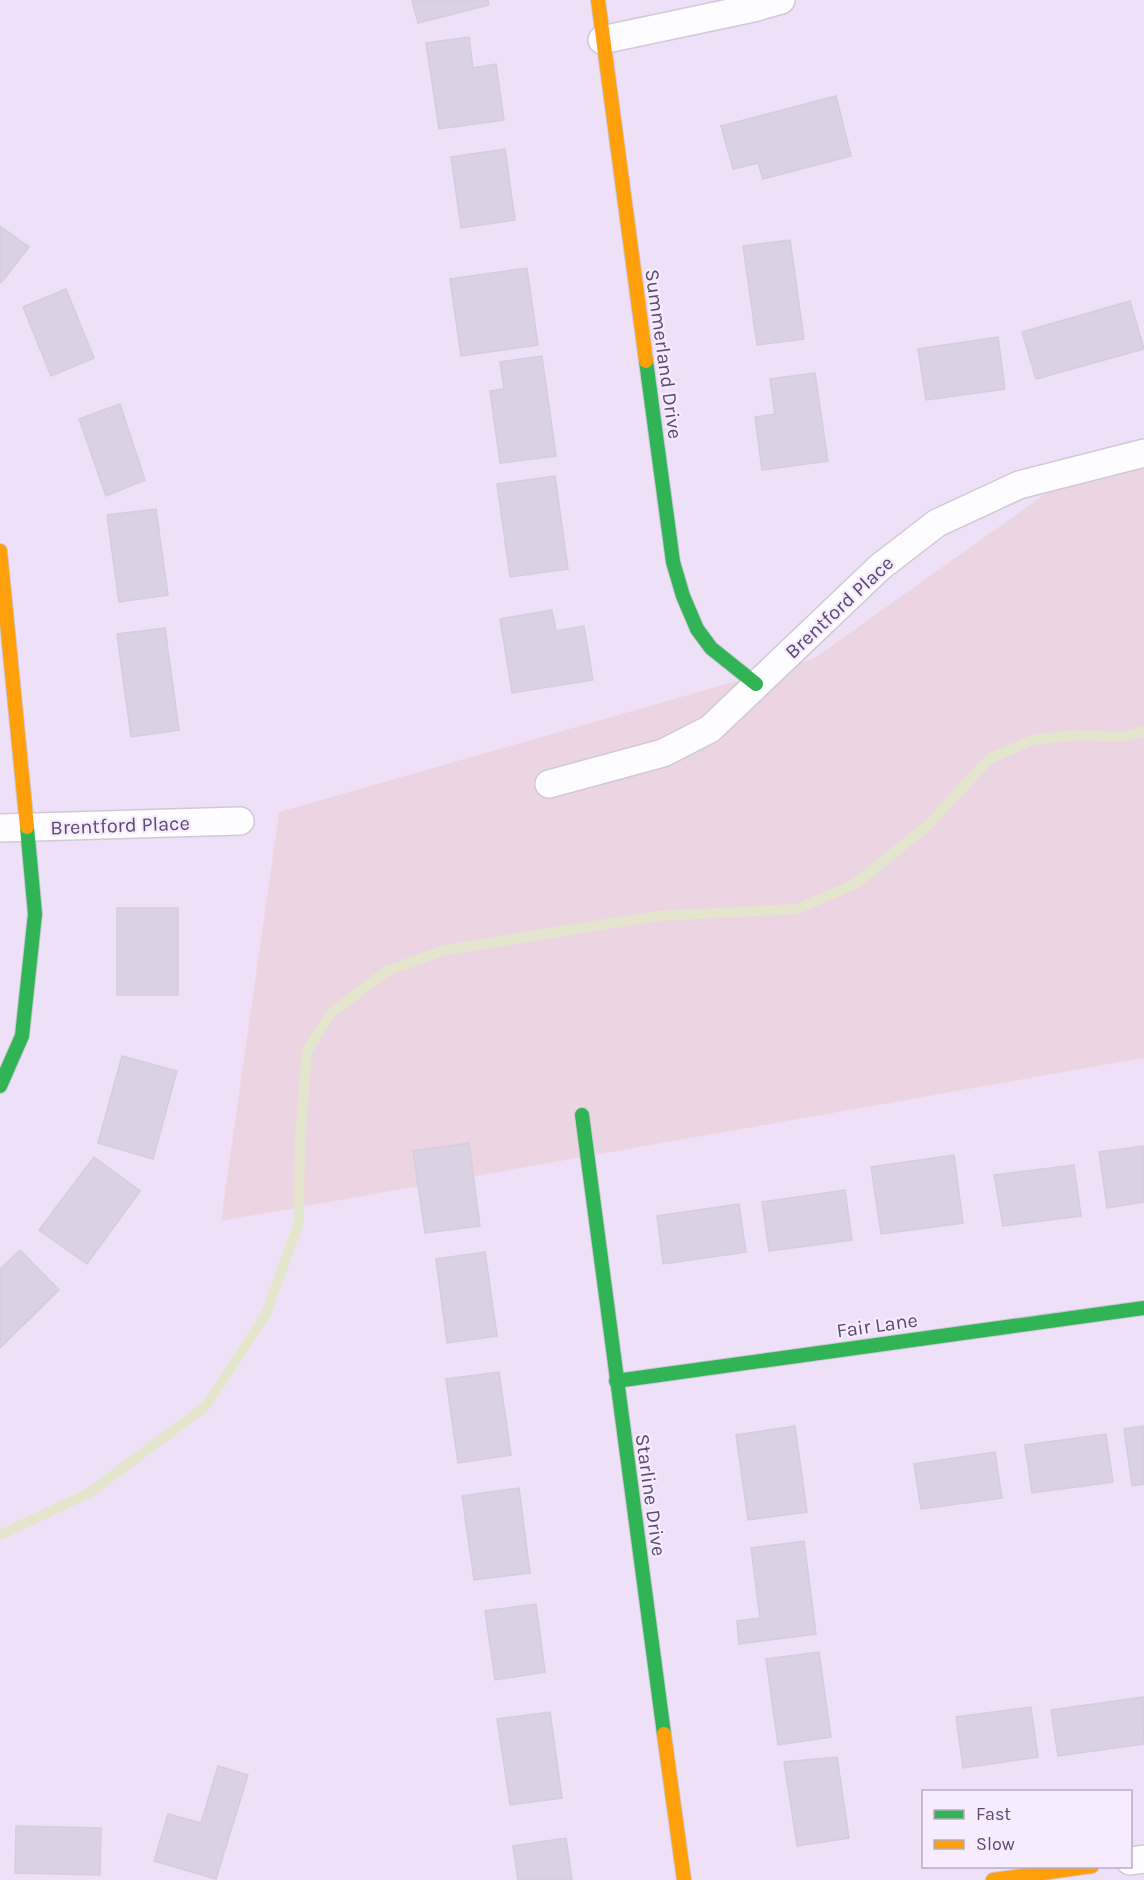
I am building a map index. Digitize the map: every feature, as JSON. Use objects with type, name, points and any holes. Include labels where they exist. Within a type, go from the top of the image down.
[{"type":"street","name":"Summerland Drive","points":[[598,0],[673,562],[686,608],[697,630],[710,647],[756,684]]},
{"type":"street","points":[[602,40],[781,0]]},
{"type":"street","name":"Brentford Place","points":[[549,784],[663,753],[710,729],[880,567],[937,524],[1019,485],[1144,453]]},
{"type":"street","points":[[0,551],[35,914],[22,1036],[0,1086]]},
{"type":"street","name":"Brentford Place","points":[[0,828],[240,821]]},
{"type":"street","name":"Starline Drive","points":[[582,1115],[684,1880]]},
{"type":"street","name":"Fair Lane","points":[[616,1381],[1144,1308]]},
{"type":"street","points":[[993,1880],[1078,1868]]},
{"type":"shaded area","points":[[0,0],[1144,0],[1144,459],[1066,479],[813,659],[279,812],[222,1220],[1144,1058],[1144,1880],[0,1880]]},
{"type":"shaded area","points":[[1144,459],[1144,1058],[221,1221],[279,812],[813,659],[1066,479]]},
{"type":"building","points":[[412,0],[488,0],[489,5],[418,23]]},
{"type":"building","points":[[469,37],[473,68],[496,64],[504,120],[439,129],[426,43]]},
{"type":"building","points":[[836,96],[851,156],[763,179],[758,163],[733,169],[721,126]]},
{"type":"building","points":[[505,149],[515,220],[461,228],[451,157]]},
{"type":"building","points":[[0,226],[29,247],[1,283],[0,283]]},
{"type":"building","points":[[790,240],[804,339],[757,345],[743,246]]},
{"type":"building","points":[[527,268],[538,345],[461,356],[450,279]]},
{"type":"building","points":[[66,289],[94,358],[51,376],[23,307]]},
{"type":"building","points":[[1130,301],[1144,349],[1036,379],[1022,332]]},
{"type":"building","points":[[998,337],[1005,389],[926,400],[918,349]]},
{"type":"building","points":[[542,356],[556,456],[500,463],[490,391],[504,389],[500,362]]},
{"type":"building","points":[[815,373],[828,461],[762,470],[755,417],[775,414],[770,379]]},
{"type":"building","points":[[120,404],[145,480],[106,496],[79,419]]},
{"type":"building","points":[[555,476],[568,569],[510,577],[497,484]]},
{"type":"building","points":[[156,509],[168,595],[119,602],[107,515]]},
{"type":"building","points":[[552,610],[556,631],[584,626],[593,680],[512,693],[500,619]]},
{"type":"building","points":[[165,628],[179,730],[131,737],[117,634]]},
{"type":"building","points":[[117,908],[178,908],[178,995],[117,995]]},
{"type":"building","points":[[122,1056],[177,1071],[153,1159],[98,1143]]},
{"type":"building","points":[[469,1143],[480,1226],[425,1233],[413,1151]]},
{"type":"building","points":[[1144,1146],[1144,1202],[1107,1208],[1099,1152]]},
{"type":"building","points":[[954,1155],[963,1223],[881,1234],[871,1167]]},
{"type":"building","points":[[94,1157],[140,1191],[87,1264],[39,1230]]},
{"type":"building","points":[[1074,1165],[1081,1216],[1003,1226],[994,1175]]},
{"type":"building","points":[[845,1190],[852,1240],[769,1251],[762,1202]]},
{"type":"building","points":[[739,1204],[746,1252],[663,1264],[657,1216]]},
{"type":"building","points":[[20,1250],[59,1290],[0,1348],[0,1269]]},
{"type":"building","points":[[485,1252],[497,1336],[447,1343],[436,1259]]},
{"type":"building","points":[[499,1372],[511,1455],[458,1463],[446,1379]]},
{"type":"building","points":[[795,1426],[807,1512],[748,1520],[736,1435]]},
{"type":"building","points":[[1144,1426],[1144,1484],[1132,1486],[1124,1429]]},
{"type":"building","points":[[1106,1434],[1113,1482],[1032,1493],[1025,1445]]},
{"type":"building","points":[[995,1452],[1002,1498],[921,1509],[914,1464]]},
{"type":"building","points":[[519,1488],[530,1573],[474,1580],[462,1496]]},
{"type":"building","points":[[804,1541],[816,1634],[739,1644],[737,1621],[760,1618],[751,1548]]},
{"type":"building","points":[[536,1604],[545,1672],[495,1680],[485,1611]]},
{"type":"building","points":[[819,1652],[831,1737],[778,1745],[766,1659]]},
{"type":"building","points":[[1143,1697],[1144,1744],[1058,1756],[1051,1710]]},
{"type":"building","points":[[1031,1707],[1038,1757],[963,1768],[956,1717]]},
{"type":"building","points":[[550,1712],[562,1798],[510,1805],[497,1719]]},
{"type":"building","points":[[837,1757],[849,1838],[797,1846],[784,1762]]},
{"type":"building","points":[[218,1766],[248,1775],[216,1879],[154,1861],[168,1814],[201,1823]]},
{"type":"building","points":[[16,1826],[101,1828],[100,1875],[15,1873]]},
{"type":"building","points":[[566,1838],[572,1880],[518,1880],[513,1846]]},
{"type":"waterway","points":[[0,1535],[89,1493],[206,1406],[266,1314],[299,1222],[300,1137],[307,1051],[331,1013],[387,971],[445,950],[657,916],[797,909],[855,884],[926,827],[989,759],[1033,740],[1075,735],[1122,737],[1144,731]]},
{"type":"traffic: fast","points":[[646,361],[673,562],[683,596],[697,629],[711,648],[756,684]]},
{"type":"traffic: fast","points":[[0,1086],[22,1036],[35,914],[27,827]]},
{"type":"traffic: fast","points":[[582,1115],[664,1734]]},
{"type":"traffic: fast","points":[[616,1381],[1144,1308]]},
{"type":"traffic: slow","points":[[598,0],[646,361]]},
{"type":"traffic: slow","points":[[0,551],[27,827]]},
{"type":"traffic: slow","points":[[664,1734],[684,1880]]},
{"type":"traffic: slow","points":[[993,1880],[1078,1868]]}]
